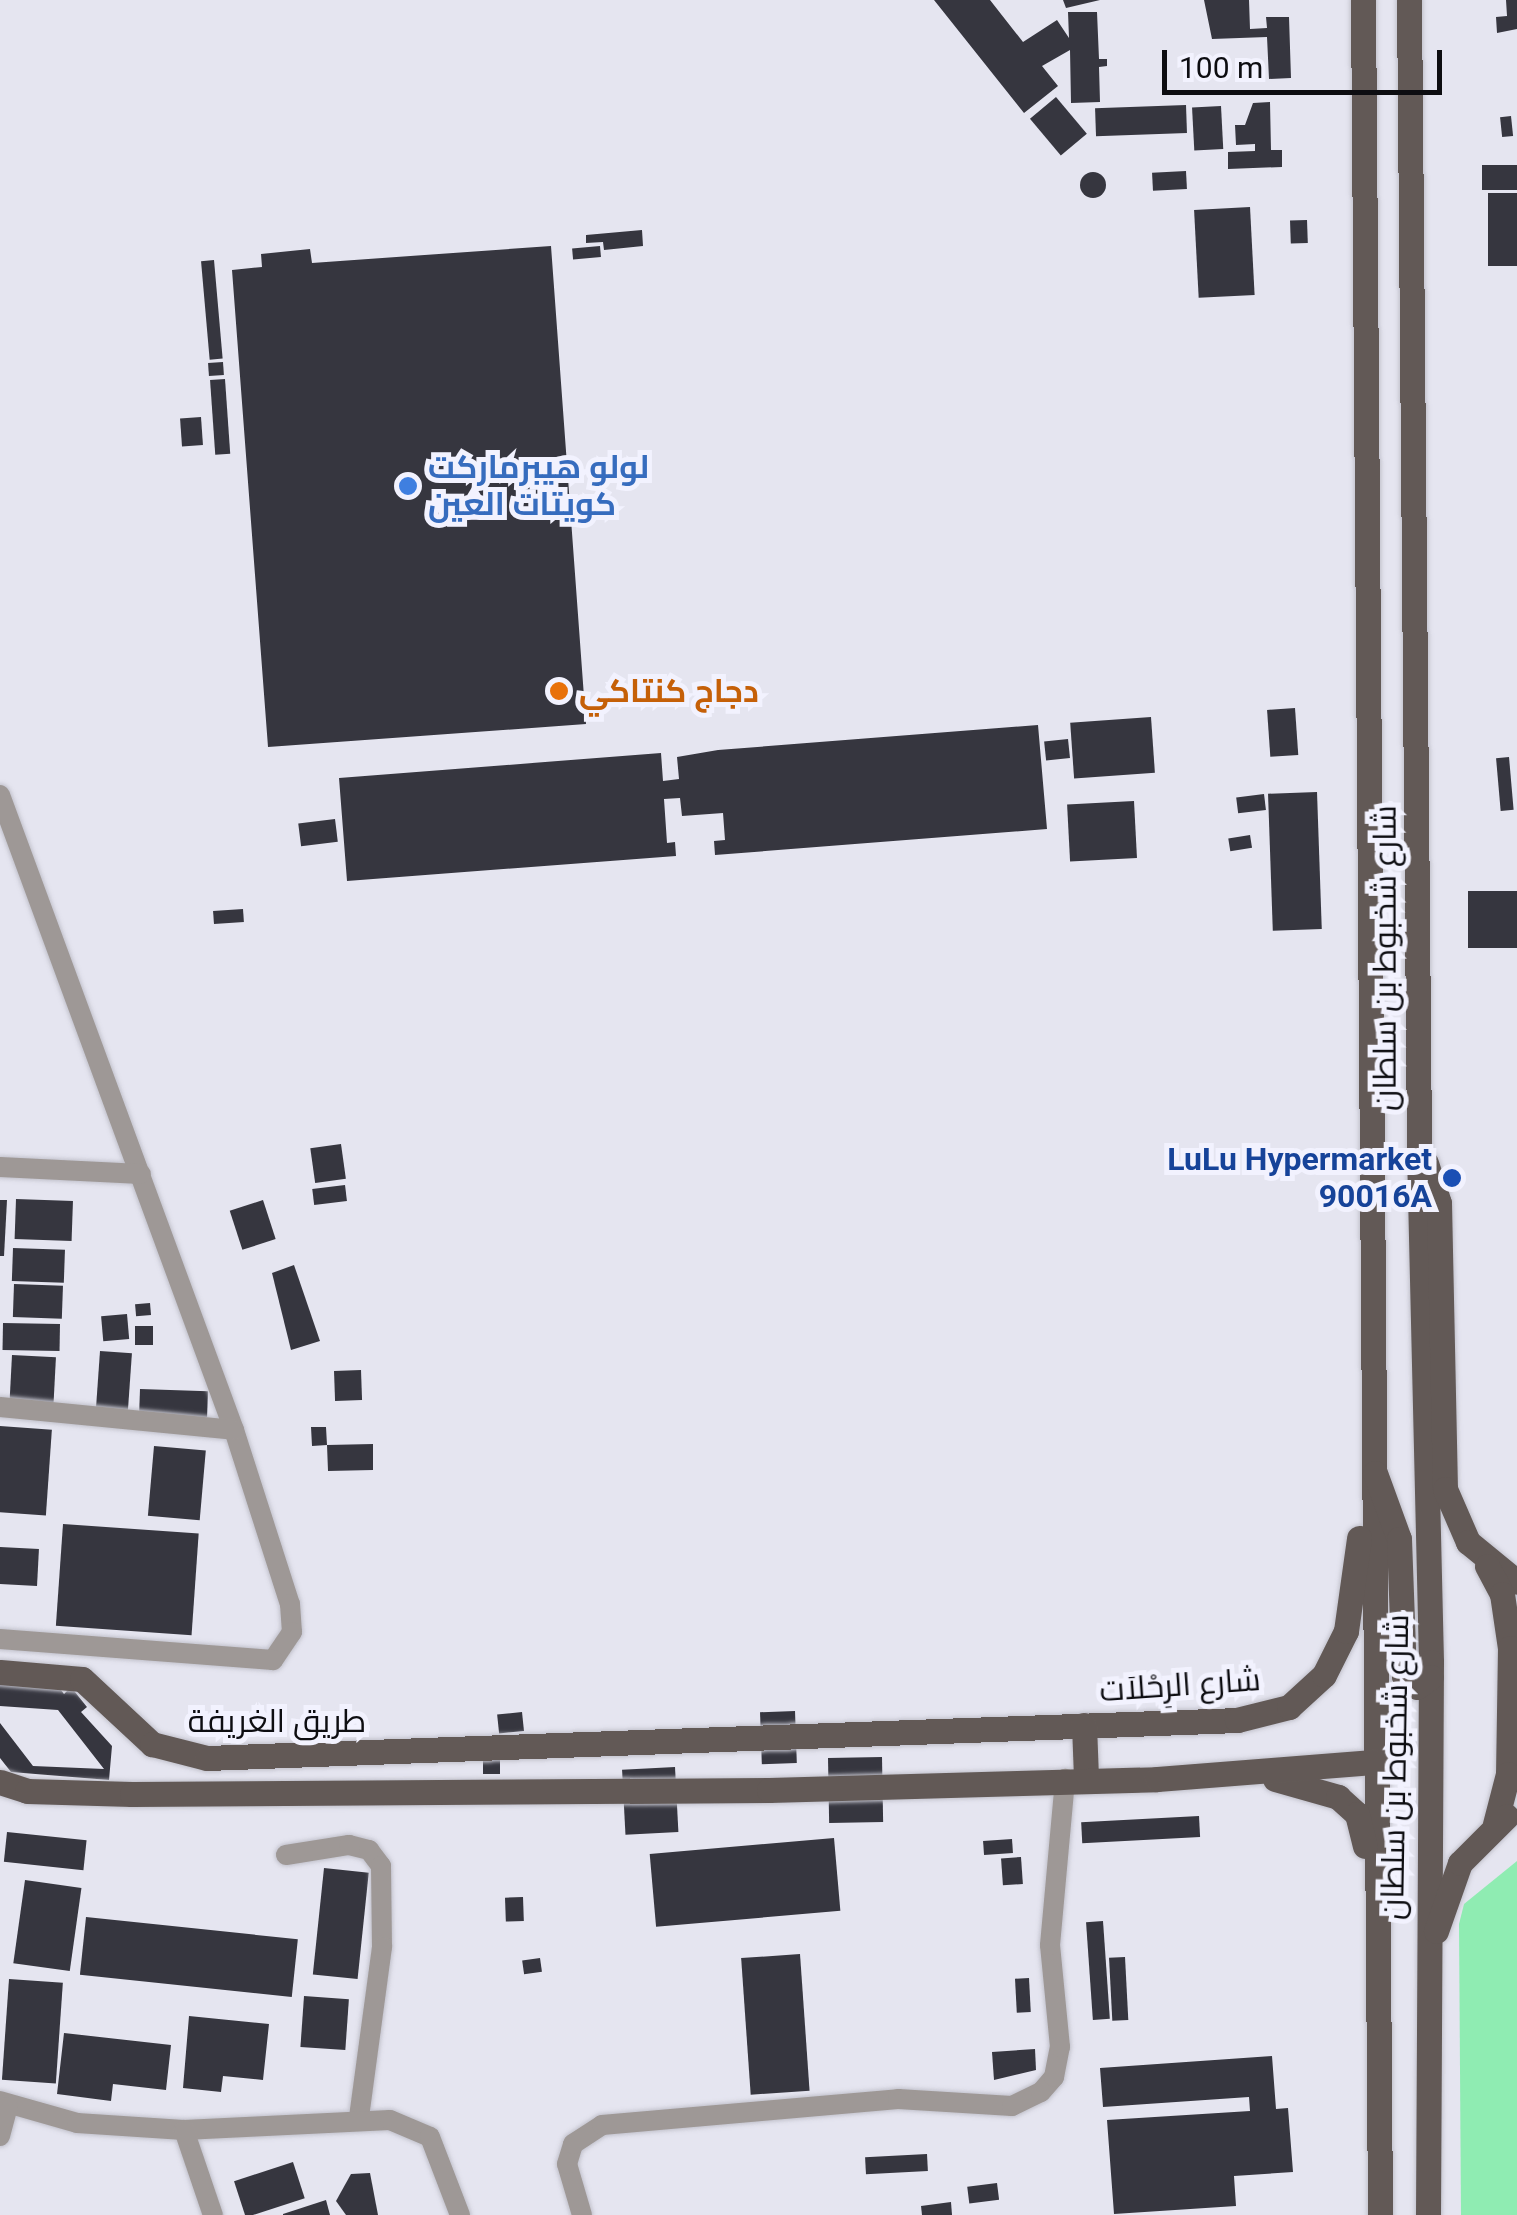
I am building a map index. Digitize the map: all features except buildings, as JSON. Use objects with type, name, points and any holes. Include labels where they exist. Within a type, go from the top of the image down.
[{"type":"main road","name":"شارع شخبوط بن سلطان","points":[[1363,0],[1373,1762],[1380,2215]]},
{"type":"main road","name":"شارع شخبوط بن سلطان","points":[[1408,0],[1419,1152],[1431,1677],[1425,1980],[1428,2215]]},
{"type":"main road","points":[[1419,1152],[1439,1203],[1446,1489],[1458,1525],[1484,1560],[1502,1594],[1510,1648],[1508,1774],[1495,1824]]},
{"type":"main road","points":[[1371,1464],[1399,1538],[1404,1676],[1417,1687],[1431,1677]]},
{"type":"main road","name":"شارع الرِحْلاَت","points":[[808,1736],[1237,1720],[1304,1698],[1341,1649],[1371,1464]]},
{"type":"main road","points":[[1484,1560],[1517,1582]]},
{"type":"main road","name":"طريق الغريفة","points":[[0,1672],[82,1679],[152,1744],[188,1757],[461,1751],[808,1736]]},
{"type":"main road","points":[[1084,1725],[1075,1778],[1373,1762]]},
{"type":"main road","points":[[1240,1772],[1322,1790],[1357,1814],[1376,1950]]},
{"type":"main road","name":"طريق الغريفة","points":[[0,1782],[70,1793],[886,1786],[1075,1778]]},
{"type":"main road","points":[[1425,1980],[1450,1881],[1495,1824],[1517,1810]]},
{"type":"street","points":[[0,794],[234,1430],[290,1604],[292,1632],[281,1656],[0,1640]]},
{"type":"street","points":[[0,1167],[141,1174]]},
{"type":"street","points":[[0,1407],[234,1430]]},
{"type":"street","points":[[582,2215],[566,2164],[573,2144],[602,2125],[898,2099],[1012,2106],[1041,2092],[1054,2077],[1060,2047],[1050,1945],[1075,1778]]},
{"type":"street","points":[[286,1855],[349,1846],[369,1850],[381,1866],[382,1947],[360,2118]]},
{"type":"street","points":[[0,2136],[4,2104],[77,2123],[184,2130],[360,2118],[390,2120],[430,2137],[460,2215]]},
{"type":"street","points":[[184,2130],[212,2215]]},
{"type":"green space","points":[[1517,1861],[1517,2215],[1461,2215],[1459,1924],[1464,1904]]},
{"type":"place","name":"لولو هيبرماركت كويتات العين","points":[[408,486]]},
{"type":"place","name":"دجاج كنتاكي","points":[[559,691]]},
{"type":"place","name":"LuLu Hypermarket 90016A","points":[[1452,1178]]}]
